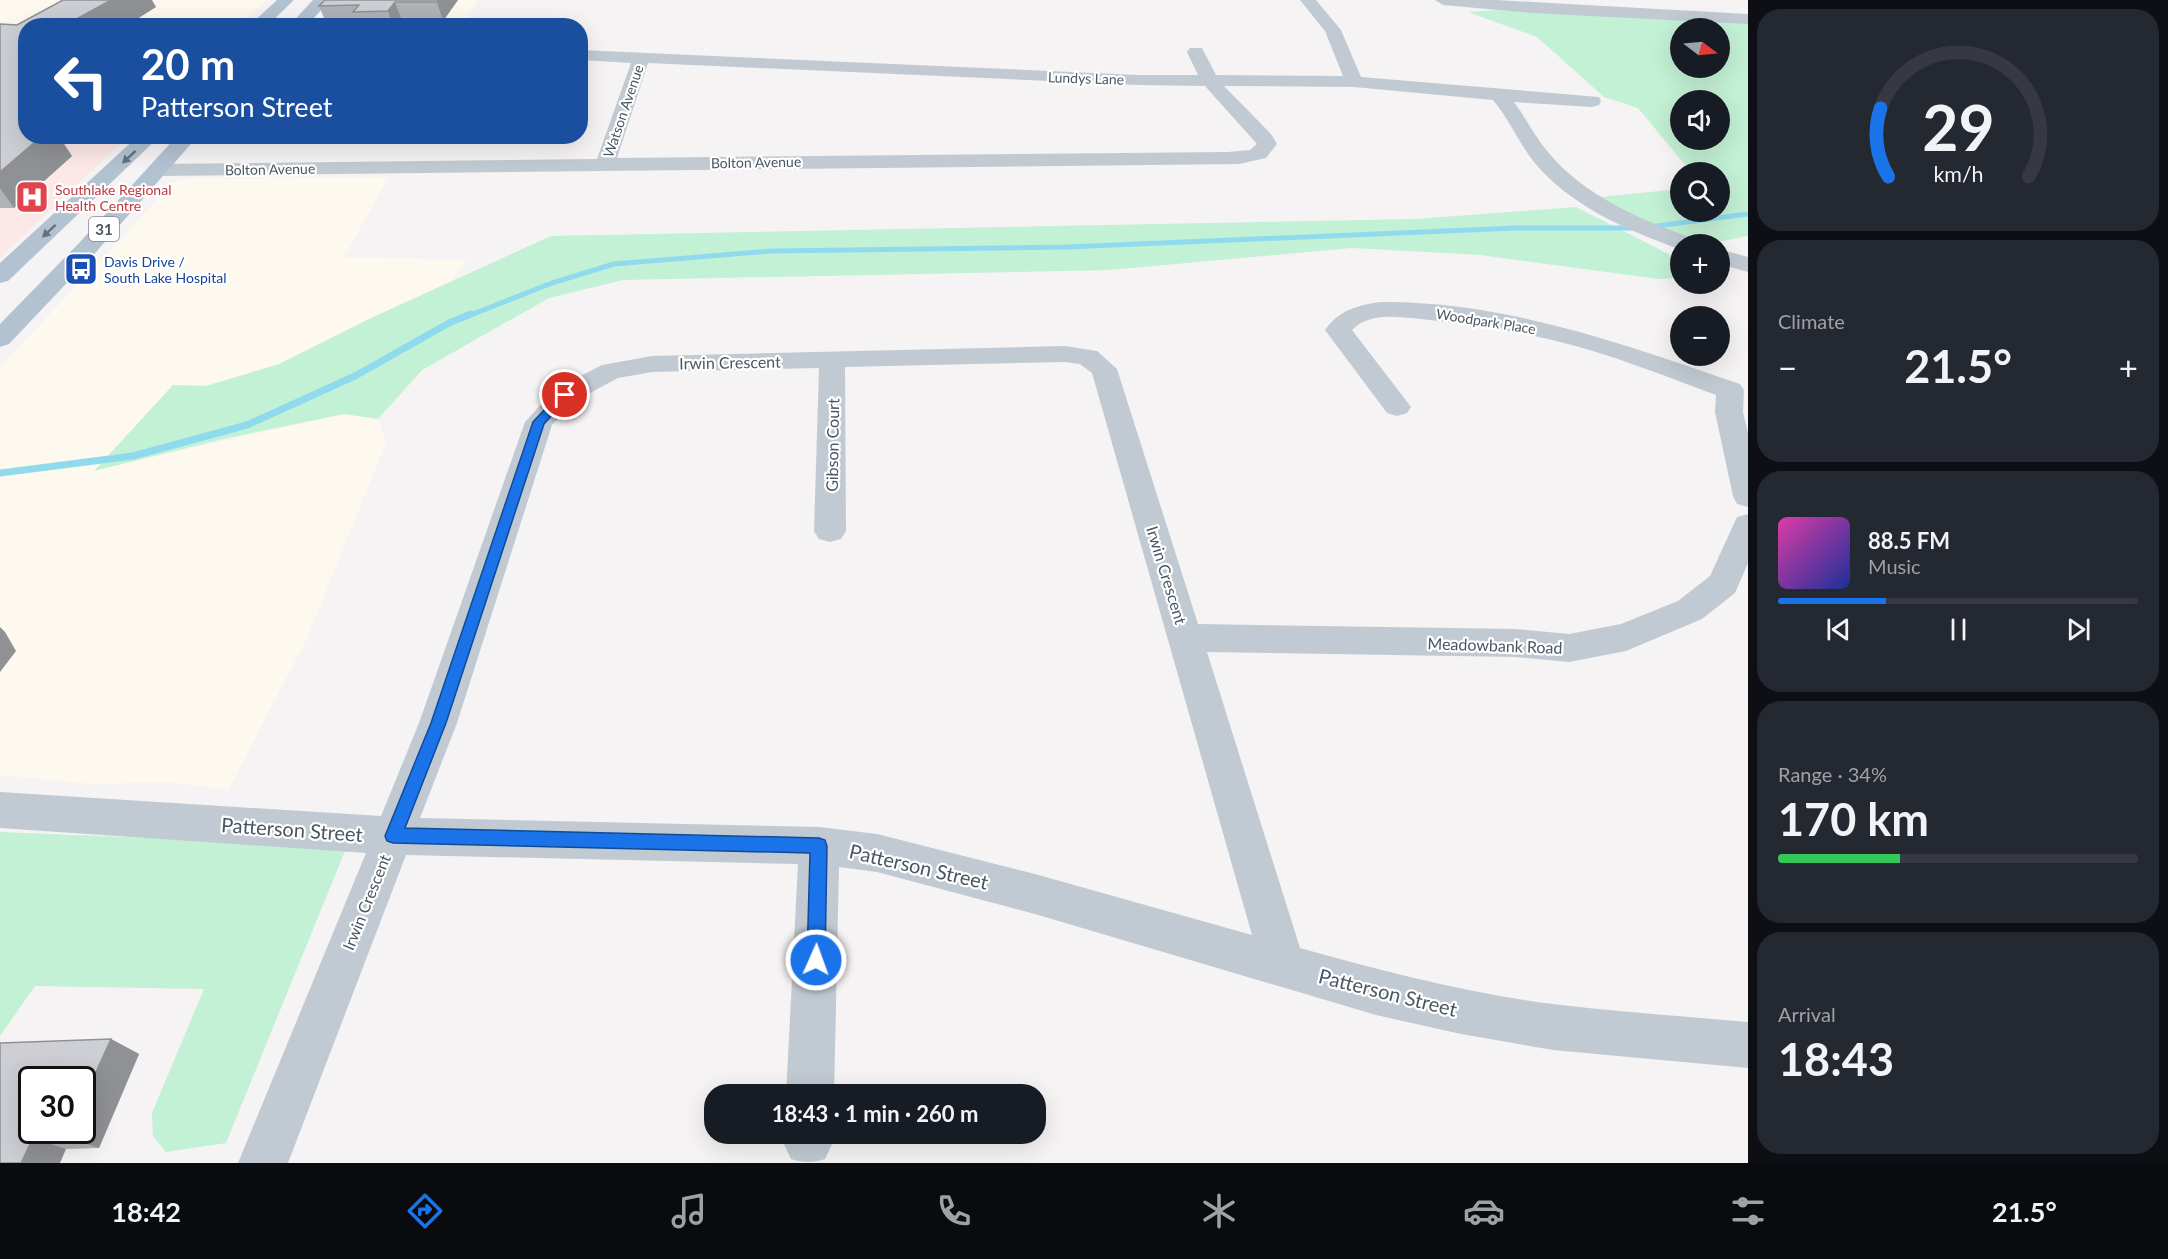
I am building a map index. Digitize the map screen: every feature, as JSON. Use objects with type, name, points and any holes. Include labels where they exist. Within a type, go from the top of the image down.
[{"type":"main road","points":[[266,18],[286,0]]},
{"type":"main road","points":[[305,18],[322,0]]},
{"type":"main road","name":"31","points":[[0,276],[141,144]]},
{"type":"main road","name":"31","points":[[0,339],[50,289],[181,144]]},
{"type":"street","points":[[1308,0],[1333,30],[1354,82]]},
{"type":"street","points":[[1443,0],[1531,8],[1748,19]]},
{"type":"street","points":[[1196,52],[1212,82]]},
{"type":"street","name":"Lundys Lane","points":[[588,55],[1212,82],[1354,82],[1499,95],[1592,100]]},
{"type":"street","name":"Watson Avenue","points":[[605,164],[641,58]]},
{"type":"street","name":"Bolton Avenue","points":[[157,170],[1256,155],[1267,144],[1265,139],[1253,130],[1212,82]]},
{"type":"street","points":[[1499,95],[1514,113],[1542,159],[1567,181],[1616,214],[1670,238]]},
{"type":"street","points":[[1730,259],[1748,265]]},
{"type":"street","name":"Woodpark Place","points":[[1397,407],[1338,330],[1344,321],[1359,313],[1378,310],[1474,317],[1536,328],[1739,384]]},
{"type":"street","name":"Irwin Crescent","points":[[263,1163],[438,723],[539,422],[565,395],[611,371],[652,364],[1065,354],[1088,357],[1097,362],[1108,375],[1283,965]]},
{"type":"street","name":"Gibson Court","points":[[830,531],[832,360]]},
{"type":"street","points":[[1739,384],[1729,412],[1748,496]]},
{"type":"street","name":"Meadowbank Road","points":[[1186,638],[1516,643],[1569,648],[1626,637],[1690,610],[1723,585],[1744,546]]},
{"type":"street","name":"Patterson Street","points":[[0,810],[393,836],[819,846],[888,856],[1035,894],[1376,992],[1473,1013],[1553,1027],[1748,1045]]},
{"type":"street","points":[[810,1084],[819,846]]},
{"type":"shaded area","points":[[0,0],[267,0],[245,18],[18,18],[18,23],[0,22]]},
{"type":"shaded area","points":[[329,0],[479,0],[468,18],[311,18]]},
{"type":"shaded area","name":"Southlake Regional Health Centre","points":[[0,39],[18,106],[18,144],[120,144],[0,258]]},
{"type":"shaded area","points":[[389,177],[344,257],[467,260],[452,281],[279,364],[206,386],[173,385],[95,470],[344,414],[378,419],[386,443],[307,638],[229,789],[164,782],[91,784],[0,775],[0,367],[177,179]]},
{"type":"green space","points":[[1495,10],[1670,18],[1670,78],[1730,78],[1730,21],[1748,22],[1748,236],[1730,240],[1730,234],[1673,234],[1662,231],[1599,197],[1670,190],[1670,222],[1730,222],[1730,162],[1683,162],[1673,150],[1730,150],[1730,90],[1670,90],[1670,147],[1638,108],[1604,97],[1537,37],[1468,12]]},
{"type":"green space","points":[[1576,207],[1670,255],[1670,278],[1659,279],[1480,255],[1352,248],[1110,270],[623,280],[549,298],[422,370],[378,419],[344,414],[223,439],[94,471],[173,385],[206,386],[279,364],[369,319],[551,236],[1415,219]]},
{"type":"green space","points":[[0,832],[347,846],[226,1143],[166,1152],[153,1136],[152,1113],[204,989],[35,986],[0,1036]]},
{"type":"building","points":[[63,0],[111,0],[78,18],[30,18]]},
{"type":"building","points":[[325,0],[439,0],[437,2],[395,2],[388,11],[353,12],[359,5],[319,6]]},
{"type":"building","points":[[0,24],[17,25],[18,144],[33,144],[0,172]]},
{"type":"building","points":[[111,1039],[96,1072],[96,1066],[18,1066],[18,1144],[30,1144],[21,1163],[0,1163],[0,1043]]},
{"type":"waterway","points":[[1649,227],[1748,214]]},
{"type":"waterway","points":[[468,316],[552,283],[614,264],[771,251],[1067,247],[1516,228],[1637,228]]},
{"type":"waterway","points":[[0,473],[133,456],[247,425],[355,376],[449,323],[471,314]]},
{"type":"place","name":"Southlake Regional Health Centre","points":[[32,197]]},
{"type":"place","name":"Davis Drive / South Lake Hospital","points":[[81,269]]},
{"type":"route","points":[[565,395],[539,422],[438,723],[393,836],[819,846],[816,960]]}]
